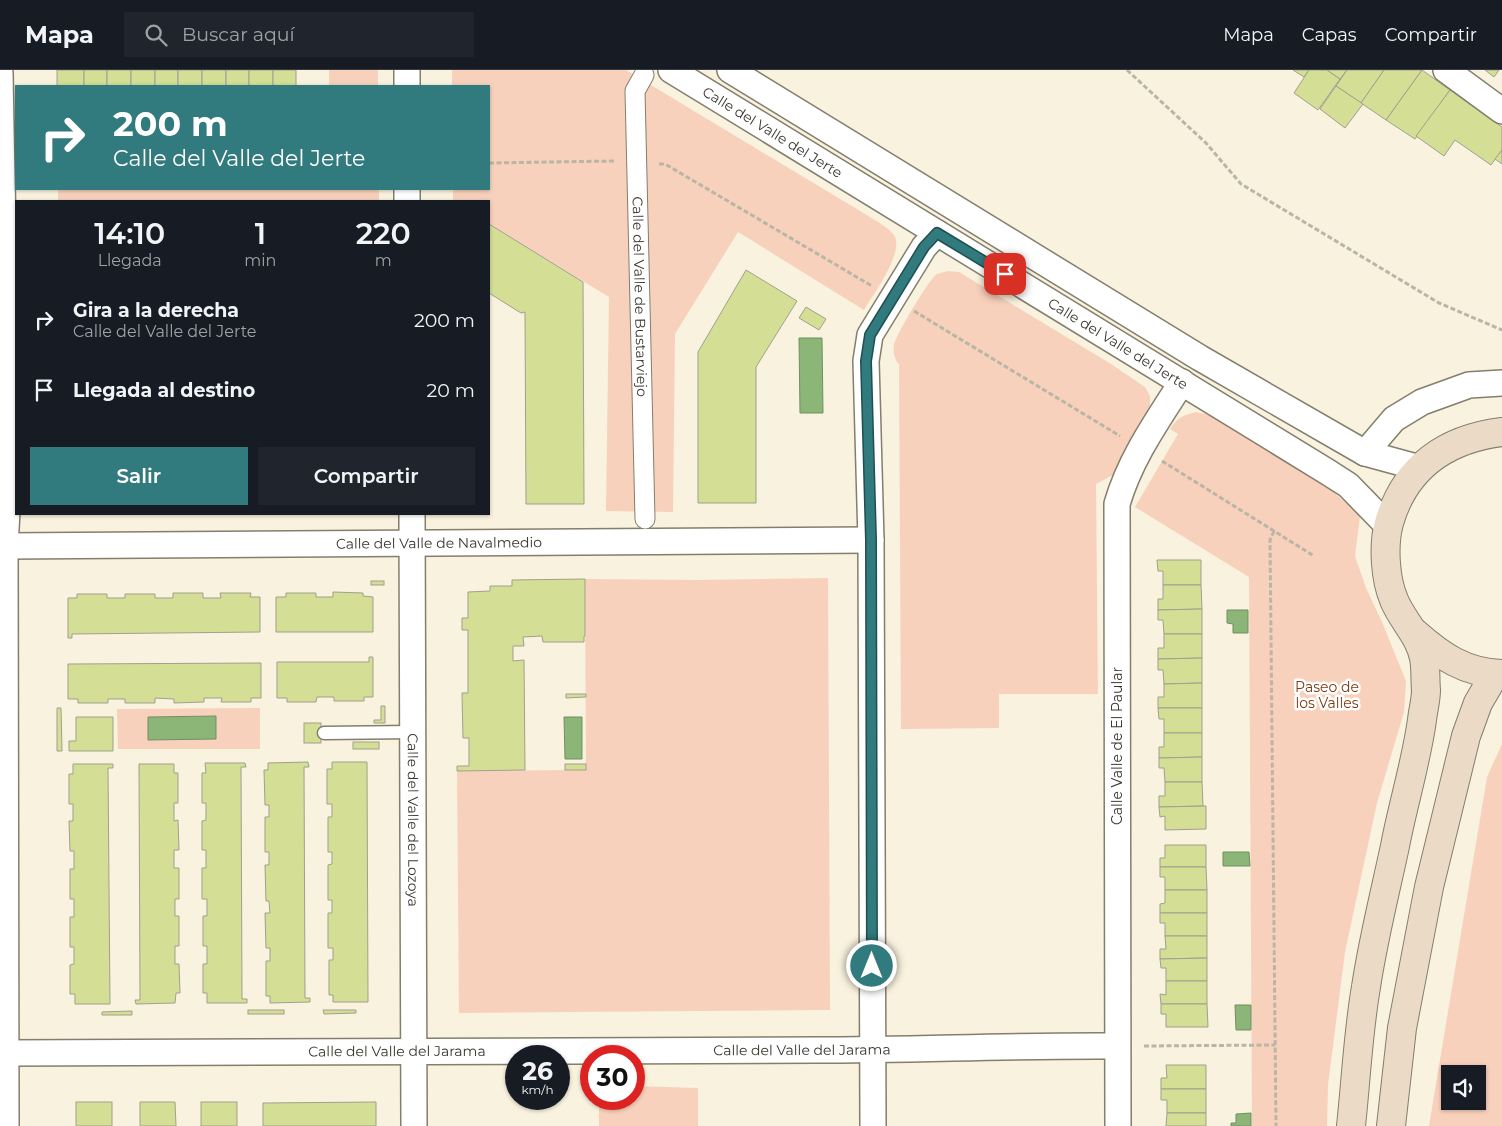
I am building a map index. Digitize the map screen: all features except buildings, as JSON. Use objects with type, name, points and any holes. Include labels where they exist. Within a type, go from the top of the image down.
[{"type":"main road","points":[[1351,1126],[1366,987],[1396,841],[1419,744],[1426,692],[1424,657],[1413,632],[1394,600],[1385,563],[1388,526],[1395,504],[1406,485],[1420,468],[1437,454],[1458,442],[1479,435],[1502,432]]},
{"type":"main road","points":[[1391,1126],[1402,1028],[1429,887],[1466,736],[1478,702],[1498,674],[1464,667],[1437,653],[1413,632]]},
{"type":"street","points":[[407,70],[407,85]]},
{"type":"street","name":"Calle del Valle del Jerte","points":[[672,70],[1326,470],[1348,485],[1388,526]]},
{"type":"street","name":"Calle del Valle del Jerte","points":[[730,70],[1167,338],[1365,453],[1420,468]]},
{"type":"street","points":[[1446,70],[1502,111]]},
{"type":"street","points":[[0,73],[8,494],[12,514],[6,546],[6,1126]]},
{"type":"street","name":"Calle del Valle de Bustarviejo","points":[[644,75],[635,91],[646,519]]},
{"type":"street","points":[[873,1126],[871,540],[866,361],[870,335],[924,247],[937,233]]},
{"type":"street","name":"Calle Valle de El Paular","points":[[1118,1126],[1117,504],[1123,483],[1140,448],[1182,382]]},
{"type":"street","points":[[1365,453],[1394,419],[1422,402],[1469,385],[1502,383]]},
{"type":"street","name":"Calle del Valle del Lozoya","points":[[412,515],[414,1126]]},
{"type":"street","name":"Calle del Valle de Navalmedio","points":[[6,546],[871,540]]},
{"type":"street","name":"Calle del Valle del Jarama","points":[[6,1053],[873,1050],[1117,1046]]},
{"type":"lane","points":[[324,733],[413,732]]},
{"type":"path","points":[[1126,70],[1206,143],[1241,184],[1438,303],[1502,330]]},
{"type":"path","points":[[490,162],[637,162],[665,164],[892,298],[1314,556]]},
{"type":"path","points":[[1274,531],[1270,540],[1276,1126]]},
{"type":"path","points":[[1117,1046],[1276,1045]]},
{"type":"green space","points":[[329,70],[378,70],[378,85],[329,85]]},
{"type":"green space","points":[[452,70],[626,70],[877,221],[895,237],[895,253],[891,264],[864,310],[738,232],[675,334],[673,512],[606,511],[609,297],[490,225],[490,200],[453,200],[453,190],[490,190],[490,85],[452,85]]},
{"type":"green space","points":[[58,190],[379,190],[379,200],[58,200]]},
{"type":"green space","points":[[948,271],[959,272],[1111,364],[1145,387],[1150,396],[1150,410],[1113,475],[1096,484],[1098,694],[999,694],[999,728],[901,729],[899,364],[895,358],[894,345],[900,330],[927,286],[937,274]]},
{"type":"green space","name":"Paseo de los Valles","points":[[1196,412],[1214,416],[1325,484],[1360,516],[1355,556],[1366,588],[1406,681],[1404,712],[1377,803],[1345,952],[1328,1085],[1327,1126],[1252,1126],[1249,577],[1135,507],[1178,434],[1170,429],[1175,422],[1187,414]]},
{"type":"green space","points":[[828,578],[830,1010],[459,1013],[457,771],[586,770],[585,579]]},
{"type":"green space","points":[[260,708],[260,749],[118,749],[117,709]],"holes":[[[216,716],[148,739],[148,717]]]},
{"type":"green space","points":[[1502,744],[1502,1126],[1429,1126],[1487,777]]},
{"type":"green space","points":[[645,1086],[698,1088],[698,1126],[599,1126],[599,1110],[645,1110]]},
{"type":"shaded area","points":[[799,338],[822,338],[823,413],[800,413]]},
{"type":"shaded area","points":[[1227,610],[1248,610],[1248,633],[1233,633],[1233,624],[1227,623]]},
{"type":"shaded area","points":[[216,716],[216,739],[148,740],[148,717]]},
{"type":"shaded area","points":[[564,717],[582,717],[582,759],[565,759]]},
{"type":"shaded area","points":[[1223,852],[1249,852],[1250,866],[1223,866]]},
{"type":"shaded area","points":[[1235,1005],[1251,1005],[1251,1030],[1236,1030]]},
{"type":"shaded area","points":[[1251,1113],[1251,1126],[1231,1126],[1231,1123],[1236,1123],[1236,1114]]},
{"type":"route","points":[[872,966],[871,540],[866,361],[870,335],[924,247],[937,233],[1005,274]]}]
